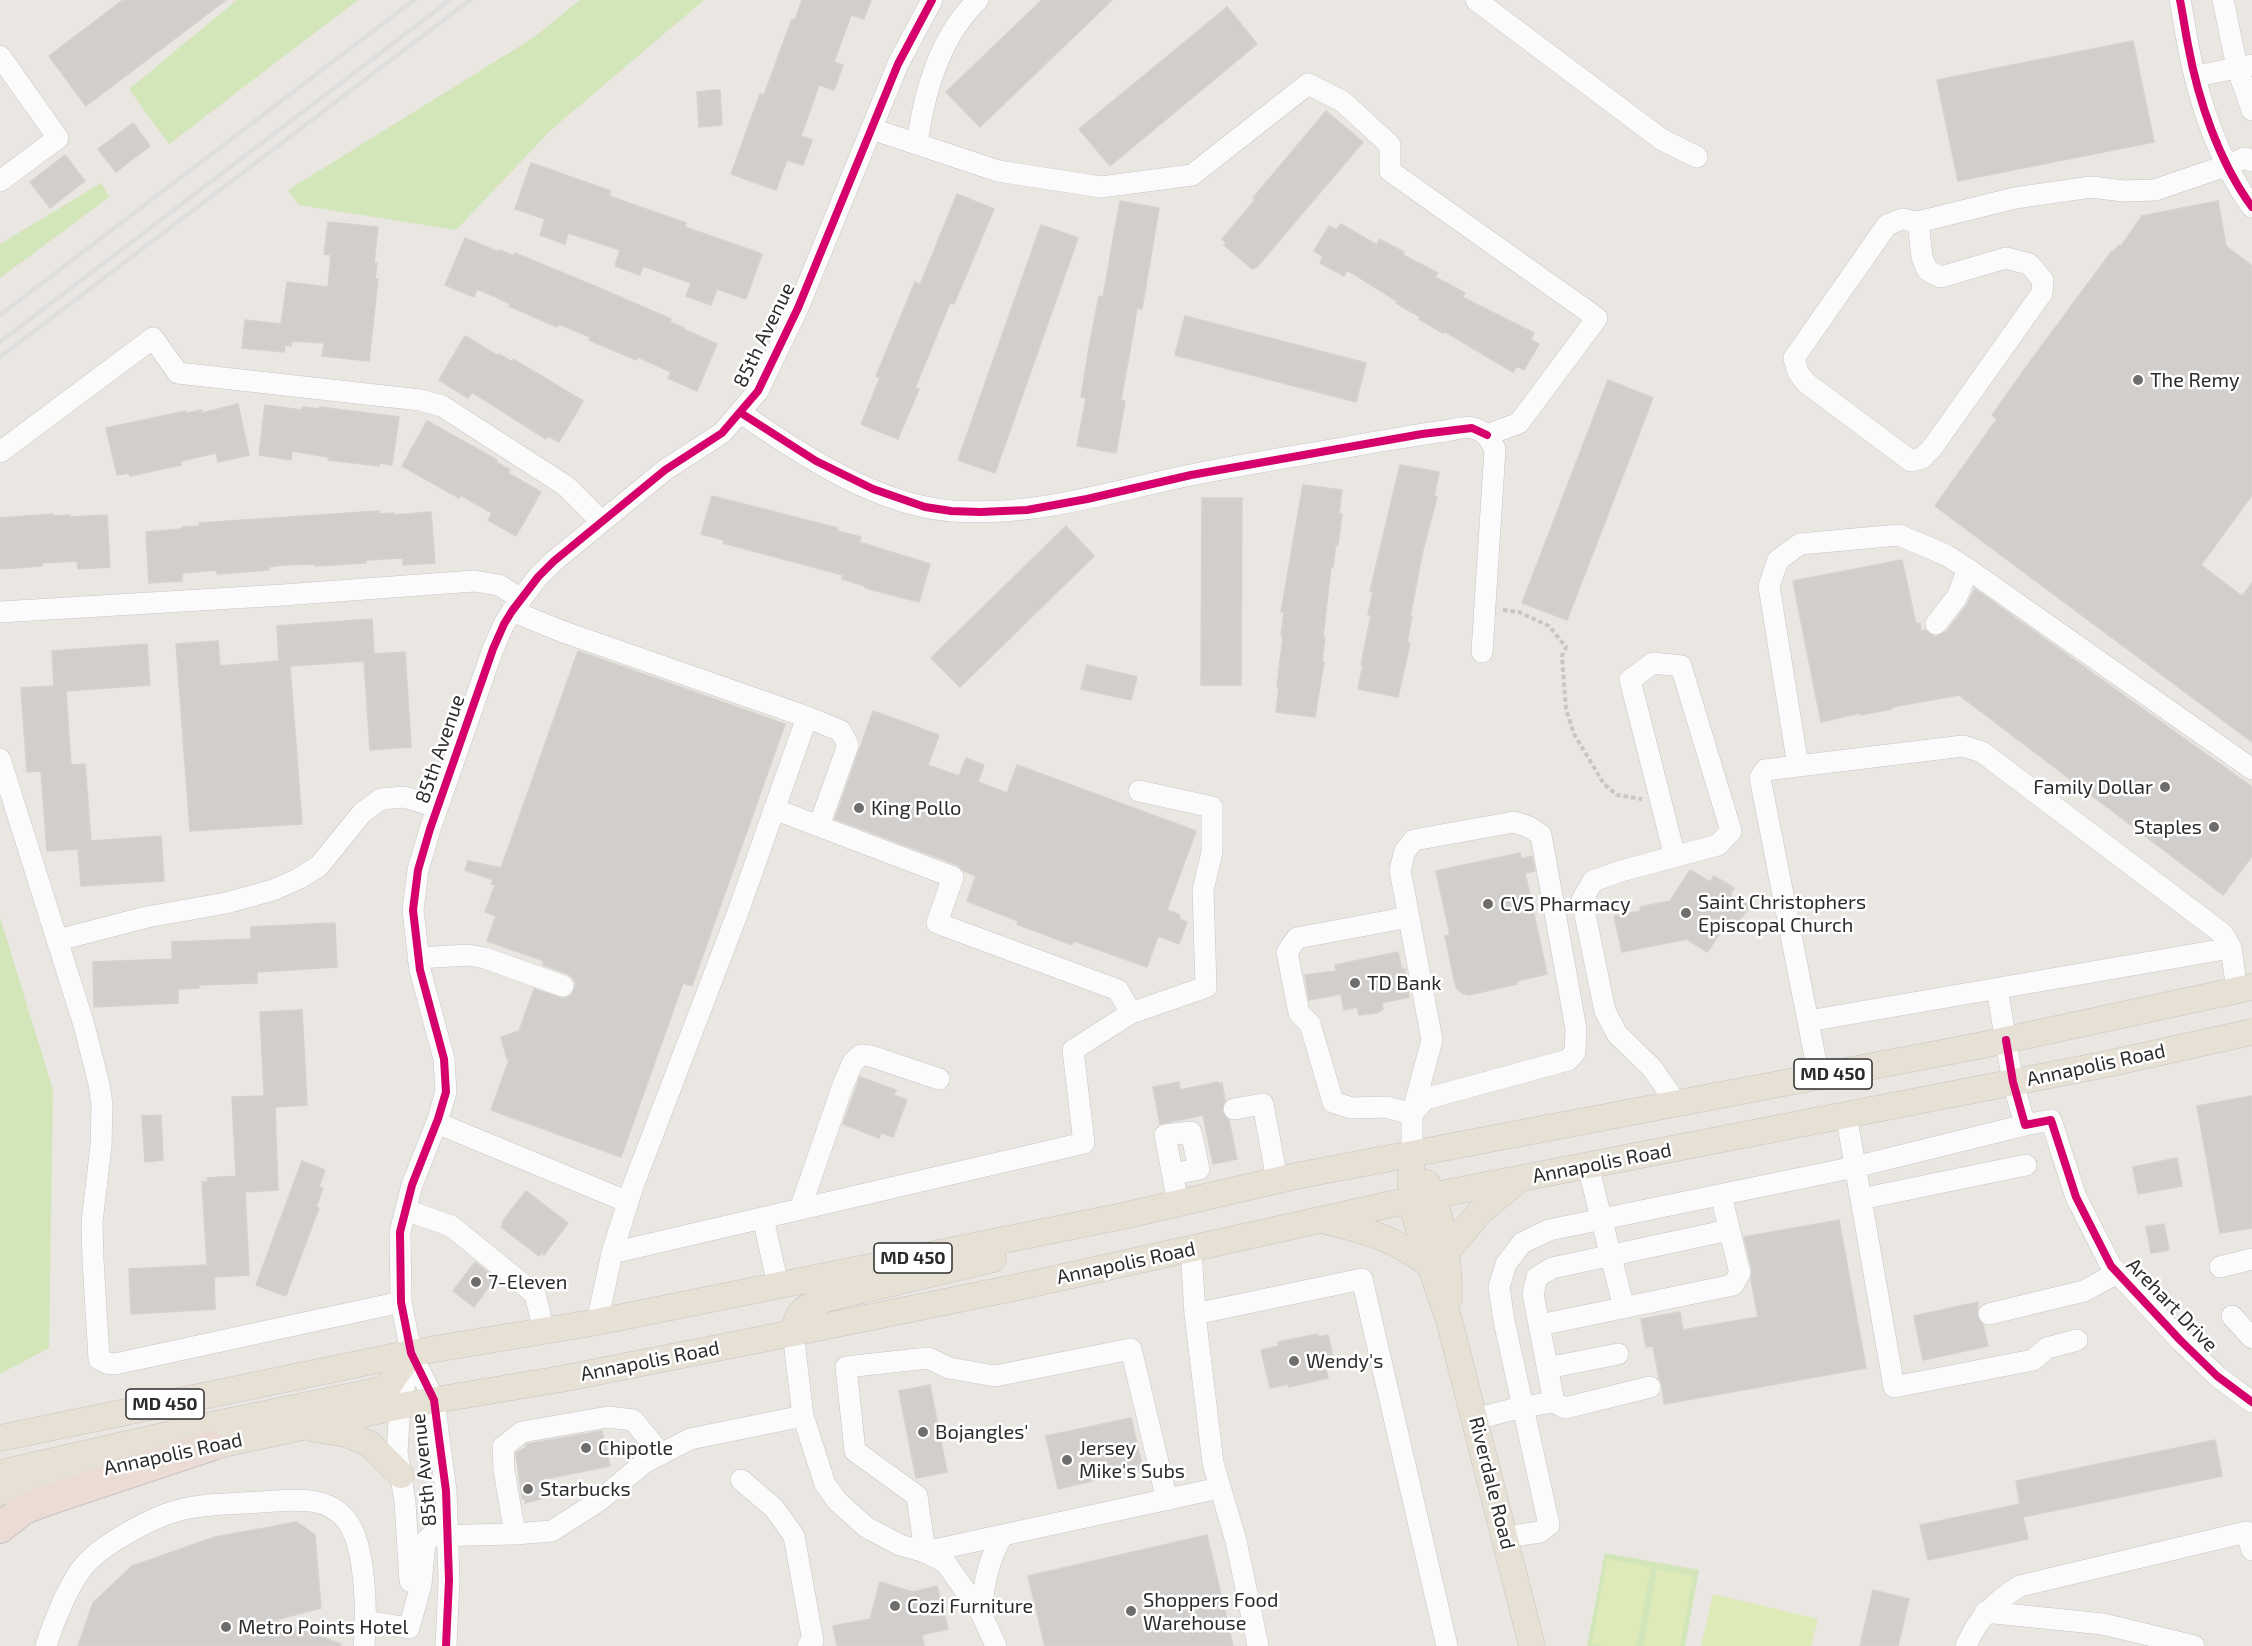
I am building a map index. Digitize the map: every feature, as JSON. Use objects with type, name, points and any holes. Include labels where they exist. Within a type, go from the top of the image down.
[{"type":"highway","points":[[0,1528],[24,1509],[210,1446]]},
{"type":"main road","name":"MD 450","points":[[0,1438],[411,1353],[597,1322],[1073,1226],[1277,1180],[1819,1077],[2244,989]]},
{"type":"main road","name":"Annapolis Road","points":[[0,1492],[400,1406],[561,1379],[793,1333],[1422,1198],[2013,1082],[2252,1032]]},
{"type":"main road","name":"Riverdale Road","points":[[1412,1154],[1439,1258],[1449,1320],[1532,1646]]},
{"type":"main road","points":[[1320,1220],[1360,1229],[1439,1258],[1480,1212],[1519,1179]]},
{"type":"main road","points":[[793,1333],[796,1318],[808,1307],[828,1298],[1020,1252],[1073,1226]]},
{"type":"main road","points":[[0,1473],[202,1427],[386,1389],[411,1353]]},
{"type":"main road","points":[[302,1427],[346,1434],[370,1444],[401,1474]]},
{"type":"street","name":"85th Avenue","points":[[446,1646],[449,1616],[446,1491],[434,1400],[411,1353],[401,1302],[400,1232],[412,1185],[437,1124],[446,1092],[446,1074],[418,958],[413,910],[418,870],[437,807],[504,624],[554,561],[664,470],[722,433],[758,392],[794,318],[898,64],[932,0]]},
{"type":"street","points":[[917,144],[923,105],[932,74],[953,34],[978,0]]},
{"type":"street","points":[[1476,0],[1662,139],[1697,157]]},
{"type":"street","points":[[2180,0],[2188,47],[2216,143],[2252,207]]},
{"type":"street","points":[[2223,0],[2245,66],[2252,110]]},
{"type":"street","points":[[0,56],[58,138],[0,181]]},
{"type":"street","points":[[2196,76],[2245,66]]},
{"type":"street","points":[[872,129],[998,171],[1101,187],[1192,175],[1308,84],[1342,101],[1390,145],[1390,171],[1597,318],[1519,423],[1487,435]]},
{"type":"street","points":[[1918,222],[1922,257],[1927,270],[1941,277],[2006,258],[2029,264],[2043,280],[2042,293],[1932,448],[1922,458],[1911,461],[1805,382],[1798,372],[1794,358],[1887,225],[1902,219],[1918,222],[2015,198],[2091,187],[2124,191],[2155,190],[2245,158],[2252,160]]},
{"type":"street","points":[[0,452],[153,338],[178,373],[420,400],[442,406],[566,486],[601,522]]},
{"type":"street","points":[[741,413],[816,461],[873,489],[924,507],[980,512],[1027,510],[1191,475],[1422,434],[1472,428],[1487,435],[1495,449],[1482,652]]},
{"type":"street","points":[[1798,766],[1768,586],[1778,560],[1800,543],[1899,535],[1947,555],[2252,769]]},
{"type":"street","points":[[1936,624],[1957,597],[1968,569]]},
{"type":"street","points":[[0,612],[283,596],[474,581],[499,585],[517,605],[561,631],[841,731],[848,745],[819,826]]},
{"type":"street","points":[[1675,857],[1630,680],[1653,663],[1681,666],[1731,831],[1718,845],[1593,881],[1582,900],[1605,1011],[1617,1034],[1652,1068],[1677,1104]]},
{"type":"street","points":[[597,1322],[612,1253],[628,1202],[735,922],[807,717]]},
{"type":"street","points":[[1819,1077],[1760,778],[1765,770],[1963,746],[1982,752],[2223,934],[2231,948],[2244,989]]},
{"type":"street","points":[[0,759],[93,1056],[102,1105],[101,1146],[93,1222],[99,1359],[115,1364],[401,1302]]},
{"type":"street","points":[[612,1253],[1084,1143],[1073,1050],[1131,1013],[1206,987],[1203,890],[1212,852],[1212,807],[1139,791]]},
{"type":"street","points":[[58,940],[147,917],[226,903],[273,890],[298,879],[318,866],[362,813],[381,799],[404,797],[437,807]]},
{"type":"street","points":[[774,809],[953,877],[937,923],[1118,990],[1131,1013]]},
{"type":"street","points":[[1412,1114],[1425,1099],[1568,1060],[1575,1052],[1576,1029],[1541,835],[1529,827],[1514,822],[1414,840],[1405,851],[1400,870],[1432,1040],[1412,1114],[1412,1154]]},
{"type":"street","points":[[1409,917],[1296,938],[1287,952],[1299,1013],[1310,1024],[1333,1102],[1351,1108],[1386,1107],[1412,1114]]},
{"type":"street","points":[[1808,1021],[2231,948]]},
{"type":"street","points":[[418,958],[468,955],[485,958],[563,986]]},
{"type":"street","points":[[1506,1537],[1540,1532],[1549,1525],[1522,1407],[1499,1287],[1506,1264],[1522,1243],[1549,1230],[1855,1167],[2025,1125],[2013,1082],[1997,989]]},
{"type":"street","points":[[800,1209],[853,1062],[861,1055],[871,1056],[939,1079]]},
{"type":"street","points":[[1234,1109],[1263,1104],[1277,1180]]},
{"type":"street","points":[[1846,1114],[1894,1387],[2033,1360],[2047,1348],[2077,1340]]},
{"type":"street","name":"Arehart Drive","points":[[2025,1125],[2051,1120],[2076,1197],[2117,1273],[2210,1369],[2252,1402]]},
{"type":"street","points":[[437,1124],[628,1202]]},
{"type":"street","points":[[1861,1199],[2026,1165]]},
{"type":"street","points":[[1588,1166],[1624,1308]]},
{"type":"street","points":[[1173,1174],[1178,1203]]},
{"type":"street","points":[[1540,1325],[1732,1285],[1740,1273],[1721,1195]]},
{"type":"street","points":[[406,1210],[451,1226],[536,1294],[544,1331]]},
{"type":"street","points":[[763,1218],[778,1285]]},
{"type":"street","points":[[1554,1402],[1533,1294],[1537,1277],[1552,1268],[1729,1230]]},
{"type":"street","points":[[1191,1249],[1195,1314],[1213,1463],[1236,1541],[1258,1646]]},
{"type":"street","points":[[2220,1267],[2252,1259]]},
{"type":"street","points":[[1989,1314],[2084,1291],[2117,1273]]},
{"type":"street","points":[[1195,1314],[1362,1279],[1447,1646]]},
{"type":"street","points":[[2232,1316],[2252,1338]]},
{"type":"street","points":[[793,1333],[803,1416],[825,1484],[837,1501],[866,1527],[900,1545],[925,1552],[945,1562],[981,1612],[996,1646]]},
{"type":"street","points":[[925,1552],[917,1496],[855,1451],[846,1367],[928,1358],[949,1368],[995,1376],[1131,1349],[1167,1500]]},
{"type":"street","name":"85th Avenue","points":[[408,1637],[409,1550],[397,1452],[400,1406],[411,1353]]},
{"type":"street","points":[[1547,1368],[1618,1354]]},
{"type":"street","points":[[1475,1419],[1522,1407],[1554,1402],[1565,1408],[1650,1387]]},
{"type":"street","points":[[366,1621],[408,1637],[421,1585],[425,1542],[431,1536],[552,1531],[600,1500],[644,1463],[690,1439],[803,1416]]},
{"type":"street","points":[[515,1534],[504,1470],[503,1447],[522,1432],[608,1417],[633,1420],[661,1454]]},
{"type":"street","points":[[741,1480],[774,1508],[794,1536],[811,1644]]},
{"type":"street","points":[[925,1552],[1219,1488]]},
{"type":"street","points":[[46,1646],[52,1625],[76,1578],[92,1558],[130,1531],[153,1519],[181,1509],[300,1499],[324,1504],[337,1511],[348,1522],[356,1539],[364,1585],[366,1621],[364,1646]]},
{"type":"street","points":[[1966,1646],[1974,1627],[1985,1612],[2020,1586],[2247,1533],[2252,1550]]},
{"type":"street","points":[[981,1612],[984,1586],[993,1551],[1003,1535]]},
{"type":"street","points":[[1985,1612],[2103,1624],[2194,1646]]},
{"type":"path","points":[[1485,608],[1519,612],[1549,626],[1566,647],[1562,656],[1566,709],[1574,734],[1604,784],[1617,795],[1660,801]]},
{"type":"green space","points":[[237,0],[358,0],[169,144],[129,89]]},
{"type":"green space","points":[[580,0],[704,0],[551,130],[456,230],[299,205],[288,190],[533,38]]},
{"type":"green space","points":[[101,183],[109,197],[0,278],[0,244]]},
{"type":"green space","points":[[0,917],[53,1090],[49,1348],[0,1374]]},
{"type":"green space","points":[[1605,1553],[1699,1570],[1685,1646],[1587,1646]]},
{"type":"green space","points":[[1607,1559],[1651,1567],[1636,1646],[1592,1644]]},
{"type":"green space","points":[[1657,1569],[1693,1576],[1680,1646],[1644,1646]]},
{"type":"green space","points":[[1713,1594],[1818,1619],[1811,1646],[1701,1646]]},
{"type":"building","points":[[123,0],[226,0],[86,106],[49,56]]},
{"type":"building","points":[[802,0],[871,0],[864,19],[851,15],[834,62],[843,65],[834,90],[819,85],[801,136],[812,140],[803,165],[787,160],[776,190],[731,174],[760,94],[764,95],[792,19],[795,20]]},
{"type":"building","points":[[1042,0],[1112,0],[980,127],[946,92]]},
{"type":"building","points":[[1227,7],[1257,44],[1110,166],[1079,129]]},
{"type":"building","points":[[2133,41],[2154,142],[1958,181],[1937,80]]},
{"type":"building","points":[[720,90],[722,125],[699,127],[697,92]]},
{"type":"building","points":[[1326,111],[1363,142],[1256,268],[1252,269],[1224,245],[1226,243],[1222,239]]},
{"type":"building","points":[[133,123],[150,146],[116,172],[98,149]]},
{"type":"building","points":[[65,155],[85,181],[50,208],[30,182]]},
{"type":"building","points":[[531,163],[611,191],[609,196],[686,223],[685,227],[762,254],[746,299],[717,289],[711,305],[686,296],[691,283],[643,266],[640,275],[615,266],[620,250],[568,233],[565,244],[540,235],[545,219],[515,209]]},
{"type":"building","points":[[957,194],[994,209],[954,304],[950,303],[915,388],[919,389],[898,439],[861,424],[880,378],[876,376],[915,282],[920,285]]},
{"type":"building","points":[[1120,201],[1159,208],[1142,309],[1137,308],[1121,400],[1125,401],[1116,453],[1077,446],[1086,398],[1081,397],[1089,348],[1099,296],[1103,297]]},
{"type":"building","name":"The Remy","points":[[2218,201],[2226,246],[2252,266],[2252,495],[2201,565],[2242,596],[2252,583],[2252,742],[1935,506],[1997,419],[1992,415],[2112,251],[2119,245],[2121,246],[2142,216]]},
{"type":"building","points":[[328,222],[378,227],[374,263],[377,263],[375,279],[378,279],[369,361],[322,356],[324,343],[292,341],[291,346],[285,345],[284,352],[242,348],[245,320],[281,324],[287,282],[328,287],[331,255],[324,254]]},
{"type":"building","points":[[1341,224],[1377,245],[1379,239],[1404,252],[1403,255],[1438,273],[1435,277],[1465,293],[1462,297],[1534,333],[1531,340],[1539,344],[1524,370],[1517,366],[1513,372],[1444,331],[1443,333],[1419,319],[1420,317],[1396,303],[1397,301],[1347,270],[1344,276],[1320,263],[1323,256],[1314,251],[1329,226],[1337,230]]},
{"type":"building","points":[[1041,225],[1078,238],[995,473],[958,460]]},
{"type":"building","points":[[465,238],[499,252],[500,250],[514,256],[515,253],[597,287],[671,319],[670,322],[717,344],[697,391],[668,378],[671,372],[638,357],[636,360],[589,340],[590,337],[559,324],[557,327],[477,289],[474,297],[445,285]]},
{"type":"building","points":[[1185,316],[1366,363],[1356,402],[1175,355]]},
{"type":"building","points":[[465,336],[498,356],[499,354],[512,362],[513,359],[583,401],[559,442],[548,436],[546,439],[472,392],[468,398],[439,380]]},
{"type":"building","points":[[1608,380],[1653,398],[1567,620],[1522,603]]},
{"type":"building","points":[[238,404],[249,455],[218,462],[216,453],[181,461],[181,465],[130,476],[129,473],[117,475],[106,428],[186,411],[186,413],[202,410],[202,413]]},
{"type":"building","points":[[265,405],[302,410],[302,407],[319,409],[320,407],[399,417],[392,465],[380,463],[379,466],[328,460],[328,457],[292,451],[291,460],[259,455]]},
{"type":"building","points":[[427,421],[497,460],[496,462],[510,470],[508,473],[541,492],[516,536],[488,520],[492,513],[460,495],[459,498],[402,466]]},
{"type":"building","points":[[1400,465],[1439,472],[1434,496],[1437,497],[1423,550],[1410,617],[1412,617],[1407,642],[1410,643],[1398,697],[1358,689],[1371,615],[1368,615],[1373,592],[1370,591]]},
{"type":"building","points":[[1303,485],[1342,490],[1339,514],[1342,514],[1338,545],[1336,544],[1333,567],[1331,567],[1323,637],[1325,637],[1322,662],[1324,662],[1315,717],[1276,712],[1283,636],[1281,636],[1284,612],[1281,612]]},
{"type":"building","points":[[712,496],[838,528],[837,531],[861,537],[859,542],[930,564],[919,602],[865,588],[865,586],[842,579],[843,575],[723,543],[724,540],[701,534]]},
{"type":"building","points":[[1202,498],[1242,498],[1241,685],[1201,685]]},
{"type":"building","points":[[379,511],[379,514],[394,513],[394,515],[431,512],[435,563],[403,565],[403,558],[315,566],[314,564],[283,565],[269,567],[269,570],[217,574],[217,570],[182,573],[182,581],[149,583],[146,532],[200,526],[199,523]]},
{"type":"building","points":[[53,514],[53,516],[70,515],[70,517],[107,515],[110,567],[78,569],[77,561],[0,569],[0,518]]},
{"type":"building","points":[[1066,526],[1094,556],[960,687],[931,658]]},
{"type":"building","points":[[1902,560],[1916,624],[1920,623],[1921,631],[1925,630],[1935,637],[1946,632],[1967,605],[1975,589],[2252,787],[2252,856],[2223,895],[1959,695],[1821,722],[1793,581]]},
{"type":"building","points":[[372,619],[374,654],[405,652],[411,747],[370,750],[364,661],[290,666],[302,824],[190,831],[176,644],[218,641],[220,666],[279,661],[277,626]]},
{"type":"building","points":[[147,644],[150,685],[66,691],[71,765],[85,764],[91,841],[161,836],[164,881],[81,886],[78,849],[47,851],[41,771],[27,772],[21,688],[54,686],[52,651]]},
{"type":"building","points":[[578,651],[785,724],[692,986],[683,983],[621,1157],[491,1110],[509,1060],[501,1037],[519,1031],[534,989],[565,999],[572,995],[576,984],[568,974],[543,965],[544,961],[487,941],[496,916],[485,912],[495,885],[491,884],[493,880],[465,870],[468,861],[501,868]]},
{"type":"building","points":[[1087,665],[1137,677],[1131,700],[1081,689]]},
{"type":"building","points":[[873,711],[939,735],[928,765],[959,776],[966,758],[984,765],[978,782],[1007,793],[1017,765],[1196,831],[1167,910],[1180,915],[1179,919],[1187,922],[1179,944],[1158,936],[1147,967],[1074,941],[1072,945],[1017,924],[1018,921],[967,901],[976,876],[964,871],[958,865],[835,819]]},
{"type":"building","name":"CVS Pharmacy","points":[[1520,853],[1522,859],[1532,856],[1535,871],[1525,873],[1547,974],[1517,981],[1517,984],[1469,995],[1462,993],[1457,989],[1454,979],[1445,936],[1450,935],[1436,871]]},
{"type":"building","name":"Saint Christophers Episcopal Church","points":[[1690,870],[1710,882],[1714,876],[1734,888],[1730,895],[1750,905],[1734,929],[1725,926],[1707,952],[1687,939],[1622,952],[1614,916],[1641,911],[1640,907],[1670,901]]},
{"type":"building","points":[[335,923],[337,967],[257,972],[257,983],[199,985],[199,988],[178,989],[178,1003],[94,1007],[93,962],[172,959],[172,942],[251,939],[251,927]]},
{"type":"building","name":"TD Bank","points":[[1398,952],[1402,970],[1405,969],[1409,997],[1382,1003],[1383,1009],[1377,1013],[1359,1015],[1357,1007],[1344,1010],[1341,994],[1309,1000],[1305,975],[1336,971],[1335,965]]},
{"type":"building","points":[[302,1010],[307,1105],[275,1107],[278,1190],[245,1192],[249,1275],[214,1277],[215,1309],[131,1314],[129,1269],[207,1265],[202,1182],[208,1182],[207,1178],[236,1176],[232,1097],[264,1096],[260,1012]]},
{"type":"building","points":[[860,1077],[896,1090],[894,1095],[907,1100],[893,1137],[881,1133],[879,1138],[843,1124]]},
{"type":"building","points":[[1179,1082],[1180,1090],[1222,1083],[1225,1100],[1222,1112],[1229,1121],[1237,1159],[1213,1164],[1203,1115],[1160,1124],[1153,1087]]},
{"type":"building","points":[[2252,1096],[2252,1228],[2220,1233],[2197,1106]]},
{"type":"building","points":[[161,1115],[163,1160],[145,1162],[142,1116]]},
{"type":"building","points":[[2177,1158],[2182,1186],[2138,1194],[2133,1167]]},
{"type":"building","points":[[302,1161],[325,1170],[319,1187],[323,1188],[316,1207],[319,1208],[286,1296],[256,1285]]},
{"type":"building","points":[[526,1191],[568,1223],[544,1255],[542,1253],[539,1256],[501,1227],[502,1222]]},
{"type":"building","points":[[1839,1220],[1866,1368],[1664,1404],[1653,1346],[1646,1347],[1641,1319],[1680,1312],[1683,1330],[1758,1317],[1751,1279],[1752,1270],[1744,1237]]},
{"type":"building","points":[[2164,1224],[2169,1250],[2151,1253],[2146,1227]]},
{"type":"building","name":"7-Eleven","points":[[475,1262],[495,1278],[474,1307],[453,1291]]},
{"type":"building","points":[[1978,1302],[1977,1316],[1983,1325],[1988,1346],[1923,1360],[1914,1316]]},
{"type":"building","name":"Wendy's","points":[[1318,1334],[1318,1337],[1328,1335],[1335,1367],[1326,1369],[1328,1378],[1289,1387],[1288,1384],[1270,1388],[1261,1350],[1279,1346],[1278,1342]]},
{"type":"building","name":"Bojangles'","points":[[930,1385],[947,1472],[916,1478],[899,1391]]},
{"type":"building","points":[[1131,1418],[1143,1469],[1058,1489],[1046,1436]]},
{"type":"building","points":[[602,1431],[610,1466],[545,1479],[548,1493],[544,1494],[545,1498],[525,1503],[525,1499],[522,1499],[516,1453],[525,1448],[527,1444]]},
{"type":"building","points":[[2215,1440],[2222,1476],[2023,1517],[2028,1539],[1928,1560],[1920,1525],[2020,1504],[2016,1481]]},
{"type":"building","points":[[297,1522],[315,1535],[321,1608],[275,1620],[341,1644],[340,1646],[78,1646],[93,1603],[132,1566],[215,1537]]},
{"type":"building","name":"Shoppers Food Warehouse","points":[[1207,1535],[1233,1646],[1045,1646],[1028,1576]]},
{"type":"building","name":"Cozi Furniture","points":[[880,1582],[913,1592],[937,1586],[948,1629],[922,1635],[924,1646],[837,1646],[833,1626],[870,1619]]},
{"type":"building","points":[[1873,1590],[1909,1599],[1898,1646],[1860,1646]]},
{"type":"railway","points":[[0,315],[414,0]]},
{"type":"railway","points":[[0,342],[450,0]]},
{"type":"railway","points":[[0,357],[470,0]]},
{"type":"cycle path","points":[[446,1646],[449,1580],[446,1491],[434,1400],[411,1353],[401,1302],[400,1232],[412,1185],[446,1092],[444,1059],[420,970],[413,910],[418,870],[430,829],[493,649],[512,611],[538,577],[554,561],[665,470],[722,433],[758,391],[798,308],[898,64],[932,0]]},
{"type":"cycle path","points":[[2180,0],[2192,66],[2211,130],[2229,170],[2252,207]]},
{"type":"cycle path","points":[[741,413],[816,461],[873,489],[925,507],[980,512],[1027,510],[1191,475],[1422,434],[1472,428],[1487,435]]},
{"type":"cycle path","points":[[2006,1040],[2013,1082],[2025,1125],[2051,1120],[2076,1197],[2111,1266],[2217,1376],[2252,1402]]},
{"type":"place","name":"The Remy","points":[[2138,380]]},
{"type":"place","name":"Family Dollar","points":[[2165,787]]},
{"type":"place","name":"King Pollo","points":[[859,808]]},
{"type":"place","name":"Staples","points":[[2214,827]]},
{"type":"place","name":"CVS Pharmacy","points":[[1488,904]]},
{"type":"place","name":"Saint Christophers Episcopal Church","points":[[1686,913]]},
{"type":"place","name":"TD Bank","points":[[1355,983]]},
{"type":"place","name":"7-Eleven","points":[[476,1282]]},
{"type":"place","name":"Wendy's","points":[[1294,1361]]},
{"type":"place","name":"Bojangles'","points":[[923,1432]]},
{"type":"place","name":"Chipotle","points":[[586,1448]]},
{"type":"place","name":"Jersey Mike's Subs","points":[[1067,1460]]},
{"type":"place","name":"Starbucks","points":[[528,1489]]},
{"type":"place","name":"Cozi Furniture","points":[[895,1606]]},
{"type":"place","name":"Shoppers Food Warehouse","points":[[1131,1611]]},
{"type":"place","name":"Metro Points Hotel","points":[[226,1627]]}]
